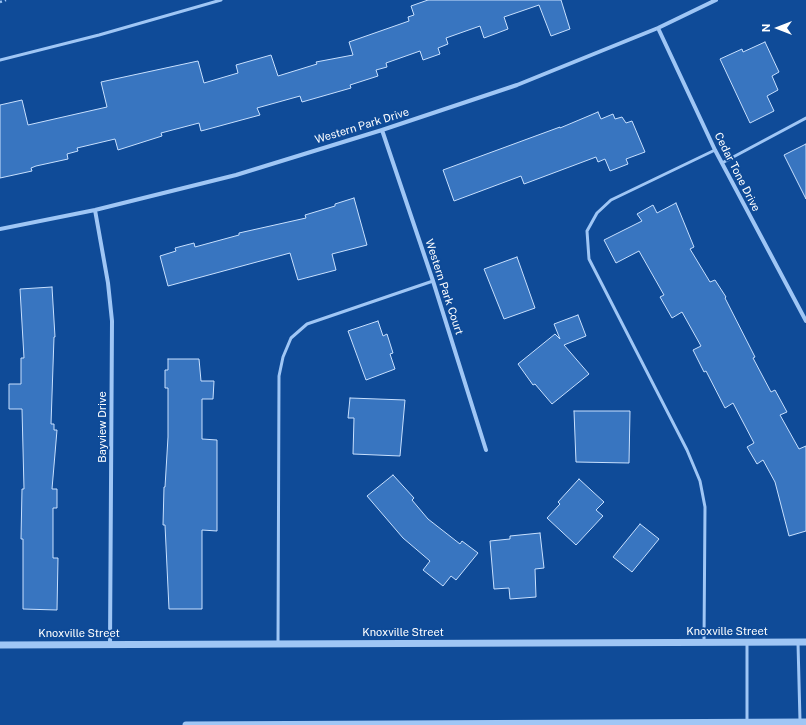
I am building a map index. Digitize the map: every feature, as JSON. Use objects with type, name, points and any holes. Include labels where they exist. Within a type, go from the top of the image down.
[{"type":"street","name":"Western Park Drive","points":[[0,229],[94,210],[236,175],[382,130],[517,85],[658,28],[716,0]]},
{"type":"street","name":"Cedar Tone Drive","points":[[658,28],[715,150],[806,322]]},
{"type":"street","name":"Western Park Court","points":[[382,130],[433,281],[486,450]]},
{"type":"street","name":"Bayview Drive","points":[[94,210],[108,283],[112,320],[110,645]]},
{"type":"street","name":"Knoxville Street","points":[[0,645],[806,642]]},
{"type":"street","points":[[186,725],[802,723]]},
{"type":"lane","points":[[0,60],[99,35],[221,0]]},
{"type":"lane","points":[[722,163],[806,118]]},
{"type":"lane","points":[[704,643],[705,507],[700,481],[687,450],[588,259],[587,231],[597,213],[611,200],[715,150]]},
{"type":"lane","points":[[278,644],[279,376],[283,357],[291,338],[307,324],[433,281]]},
{"type":"lane","points":[[798,642],[802,723]]},
{"type":"lane","points":[[747,724],[748,643]]},
{"type":"path","points":[[0,2],[6,0]]},
{"type":"building","points":[[428,0],[561,0],[570,29],[551,36],[539,5],[504,17],[508,29],[484,38],[480,26],[446,38],[448,44],[438,48],[440,54],[423,60],[420,51],[386,63],[387,67],[376,70],[378,76],[350,85],[351,88],[302,102],[300,96],[257,108],[260,115],[201,131],[199,123],[161,133],[162,136],[118,150],[115,139],[77,148],[78,151],[67,154],[68,159],[36,166],[31,168],[32,171],[0,178],[0,105],[22,100],[28,125],[107,107],[101,82],[198,61],[204,83],[238,73],[236,65],[271,55],[278,76],[317,64],[316,62],[353,55],[349,42],[409,21],[408,17],[414,15],[411,6]]},
{"type":"building","points":[[765,42],[779,72],[772,76],[778,90],[767,96],[774,111],[750,123],[720,59],[742,49],[743,52]]},
{"type":"building","points":[[598,112],[601,119],[613,114],[615,119],[622,117],[626,123],[632,121],[645,152],[626,159],[628,164],[610,171],[605,159],[598,162],[596,157],[524,184],[521,176],[454,201],[443,170],[560,128]]},
{"type":"building","points":[[806,144],[806,199],[784,155]]},
{"type":"building","points":[[354,198],[367,245],[332,254],[336,270],[298,280],[290,253],[168,286],[160,256],[176,251],[175,248],[194,243],[195,247],[239,235],[239,233],[306,218],[305,215],[335,206],[335,204]]},
{"type":"building","points":[[676,203],[694,247],[690,249],[710,282],[715,280],[726,297],[725,298],[755,357],[753,358],[771,392],[775,390],[787,412],[780,415],[799,449],[806,446],[806,531],[789,536],[775,482],[763,460],[757,464],[747,447],[754,443],[733,403],[725,408],[706,371],[704,372],[693,350],[701,346],[682,312],[672,318],[660,297],[664,295],[639,251],[616,263],[604,240],[642,221],[637,214],[653,205],[657,213]]},
{"type":"building","points":[[517,257],[535,308],[504,319],[484,269]]},
{"type":"building","points":[[52,287],[55,337],[51,424],[54,424],[54,430],[57,430],[52,489],[57,489],[57,508],[53,508],[53,558],[58,558],[57,610],[23,609],[23,539],[21,539],[22,489],[24,489],[22,409],[9,409],[9,384],[21,384],[21,358],[24,358],[20,289]]},
{"type":"building","points":[[578,315],[586,336],[564,345],[589,374],[552,404],[535,384],[533,385],[518,364],[555,334],[560,339],[554,324]]},
{"type":"building","points":[[378,321],[383,336],[387,334],[393,353],[390,354],[395,369],[366,380],[348,331]]},
{"type":"building","points":[[168,359],[199,359],[201,381],[214,381],[213,399],[202,399],[202,439],[217,440],[217,531],[202,530],[202,609],[169,609],[165,525],[163,525],[168,437],[168,388],[165,388],[165,370],[168,370]]},
{"type":"building","points":[[350,398],[405,400],[400,456],[353,454],[354,418],[348,418]]},
{"type":"building","points":[[574,411],[630,411],[629,463],[576,462]]},
{"type":"building","points":[[393,475],[414,498],[412,500],[428,519],[460,544],[462,541],[478,553],[456,580],[451,576],[443,586],[423,570],[430,561],[403,538],[367,496]]},
{"type":"building","points":[[579,479],[604,502],[596,510],[603,516],[576,545],[547,518],[560,504],[558,502]]},
{"type":"building","points":[[640,524],[659,539],[632,572],[613,557]]},
{"type":"building","points":[[540,533],[544,568],[535,569],[536,597],[510,599],[509,588],[494,589],[490,541],[510,539],[510,536]]}]
